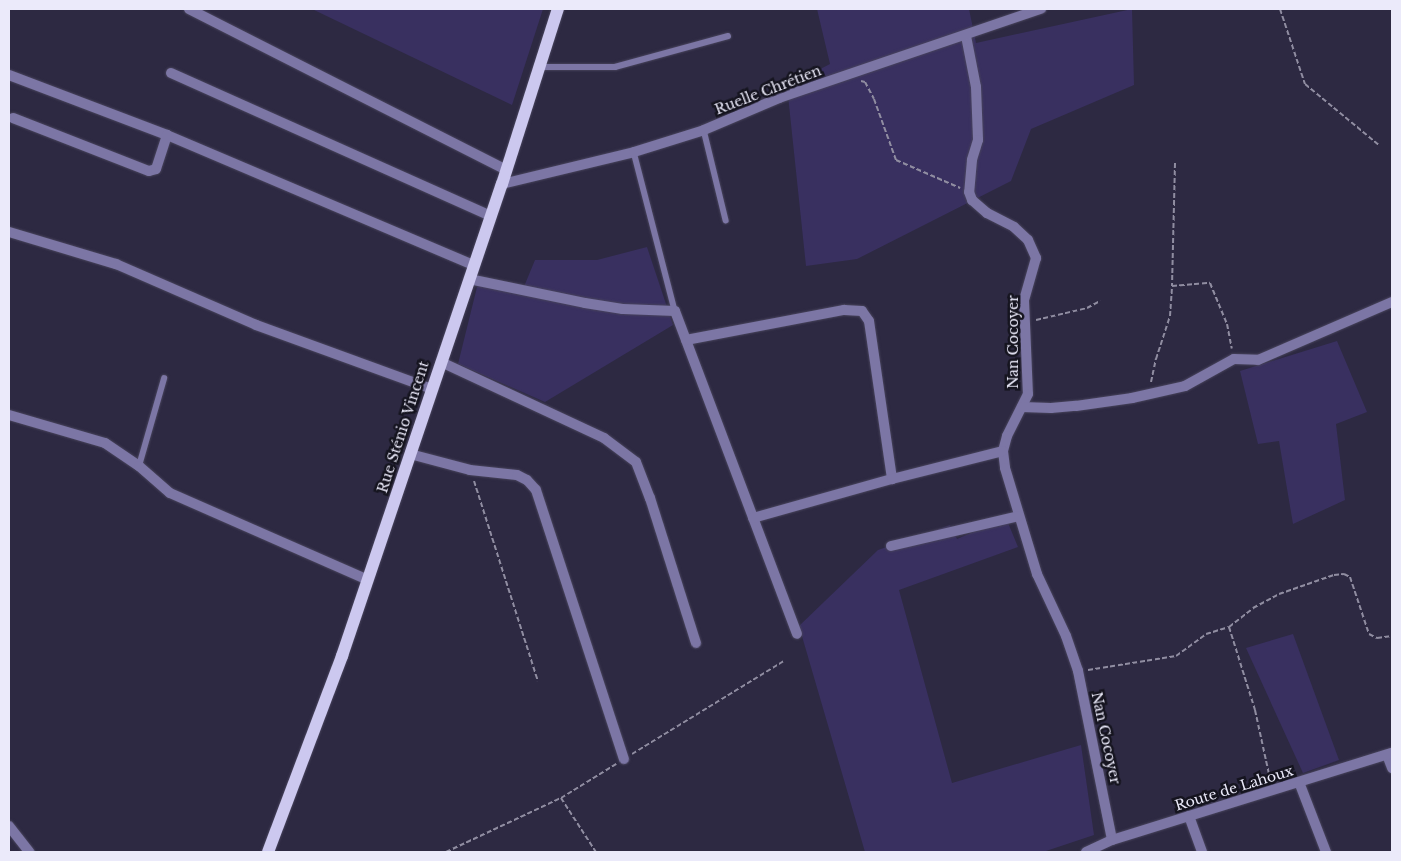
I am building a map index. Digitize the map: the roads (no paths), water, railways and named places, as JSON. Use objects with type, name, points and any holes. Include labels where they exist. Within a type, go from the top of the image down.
[{"type":"main road","name":"Rue Sténio Vincent","points":[[268,852],[342,656],[502,184],[558,9]]},
{"type":"street","points":[[189,9],[506,170]]},
{"type":"street","name":"Ruelle Chrétien","points":[[502,184],[634,152],[704,130],[779,98],[1041,9]]},
{"type":"street","name":"Nan Cocoyer","points":[[966,36],[976,87],[978,140],[972,160],[969,192],[972,200],[987,213],[1014,227],[1028,240],[1036,258],[1024,300],[1027,322],[1028,394],[1013,421],[1003,451],[1005,468],[1037,574],[1066,636],[1078,671],[1112,840]]},
{"type":"street","points":[[171,73],[491,216]]},
{"type":"street","points":[[9,75],[167,135],[474,265]]},
{"type":"street","points":[[13,118],[149,171],[156,169],[167,135]]},
{"type":"street","points":[[9,232],[116,264],[256,325],[432,389]]},
{"type":"street","points":[[469,279],[623,309],[675,310],[797,634]]},
{"type":"street","points":[[1022,407],[1051,408],[1076,406],[1185,386],[1234,359],[1258,360],[1392,302]]},
{"type":"street","points":[[686,340],[844,310],[862,312],[869,321],[892,479]]},
{"type":"street","points":[[441,362],[604,438],[636,462],[650,498],[696,643]]},
{"type":"street","points":[[9,415],[105,443],[139,466],[170,494],[368,580]]},
{"type":"street","points":[[753,518],[892,479],[1003,451]]},
{"type":"street","points":[[410,454],[470,470],[517,475],[528,480],[536,490],[624,759]]},
{"type":"street","points":[[891,546],[1019,516]]},
{"type":"street","points":[[1390,754],[1392,768]]},
{"type":"street","name":"Route de Lahoux","points":[[1086,852],[1112,840],[1390,754]]},
{"type":"street","points":[[1299,782],[1326,852]]},
{"type":"street","points":[[1189,816],[1202,852]]},
{"type":"street","points":[[9,826],[29,852]]},
{"type":"lane","points":[[539,67],[615,67],[728,36]]},
{"type":"lane","points":[[704,130],[726,220]]},
{"type":"lane","points":[[634,152],[675,310]]},
{"type":"lane","points":[[139,466],[164,378]]}]
